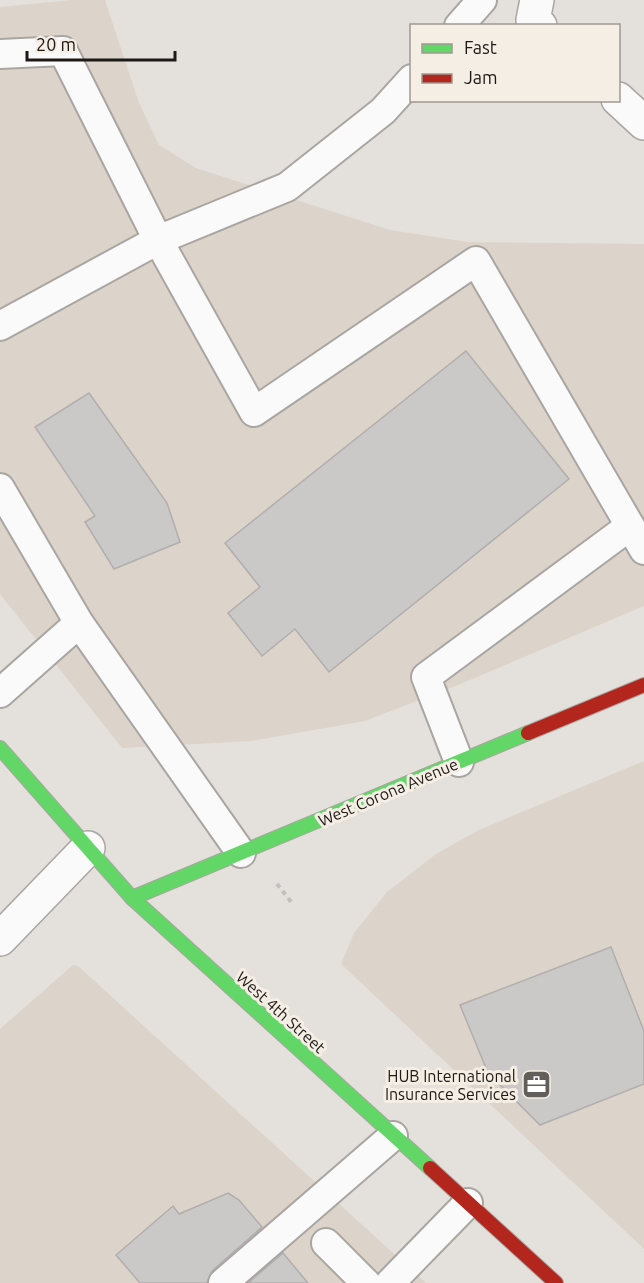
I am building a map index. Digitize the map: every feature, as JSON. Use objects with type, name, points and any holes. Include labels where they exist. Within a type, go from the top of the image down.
[{"type":"main road","name":"West Corona Avenue","points":[[132,898],[644,685]]},
{"type":"main road","name":"West 4th Street","points":[[0,748],[132,898],[556,1283]]},
{"type":"street","points":[[537,0],[533,20],[538,24]]},
{"type":"street","points":[[620,101],[644,123]]},
{"type":"street","points":[[0,939],[88,848]]},
{"type":"lane","points":[[461,24],[482,0]]},
{"type":"lane","points":[[0,54],[63,51],[159,240],[254,412],[476,261],[637,538],[426,678],[459,762]]},
{"type":"lane","points":[[0,326],[159,240],[287,187],[383,111],[410,80]]},
{"type":"lane","points":[[0,488],[79,623],[241,853]]},
{"type":"lane","points":[[0,693],[79,623]]},
{"type":"lane","points":[[222,1283],[393,1136]]},
{"type":"lane","points":[[390,1283],[468,1203]]},
{"type":"lane","points":[[326,1243],[366,1283]]},
{"type":"path","points":[[274,880],[292,903]]},
{"type":"shaded area","points":[[72,0],[105,0],[139,103],[159,145],[196,168],[390,230],[468,242],[644,244],[644,606],[458,685],[365,721],[251,741],[122,748],[0,594],[0,7]]},
{"type":"shaded area","points":[[644,761],[644,1249],[341,964],[354,933],[387,892],[436,854],[479,830]]},
{"type":"shaded area","points":[[73,965],[78,966],[426,1283],[0,1283],[0,1029]]},
{"type":"building","points":[[466,351],[569,479],[329,672],[295,629],[262,656],[228,613],[260,587],[225,543]]},
{"type":"building","points":[[89,393],[167,503],[180,542],[114,569],[85,522],[95,516],[35,427]]},
{"type":"building","points":[[611,947],[644,1031],[644,1084],[540,1125],[488,1073],[460,1005]]},
{"type":"building","points":[[228,1193],[239,1200],[262,1227],[212,1271],[207,1283],[140,1283],[116,1255],[173,1206],[179,1214]]},
{"type":"building","points":[[283,1253],[308,1283],[248,1283]]},
{"type":"traffic: fast","points":[[132,898],[528,733]]},
{"type":"traffic: fast","points":[[0,748],[132,898],[430,1168]]},
{"type":"traffic: jam","points":[[528,733],[644,685]]},
{"type":"traffic: jam","points":[[430,1168],[556,1283]]},
{"type":"place","name":"HUB International Insurance Services","points":[[537,1085]]}]
